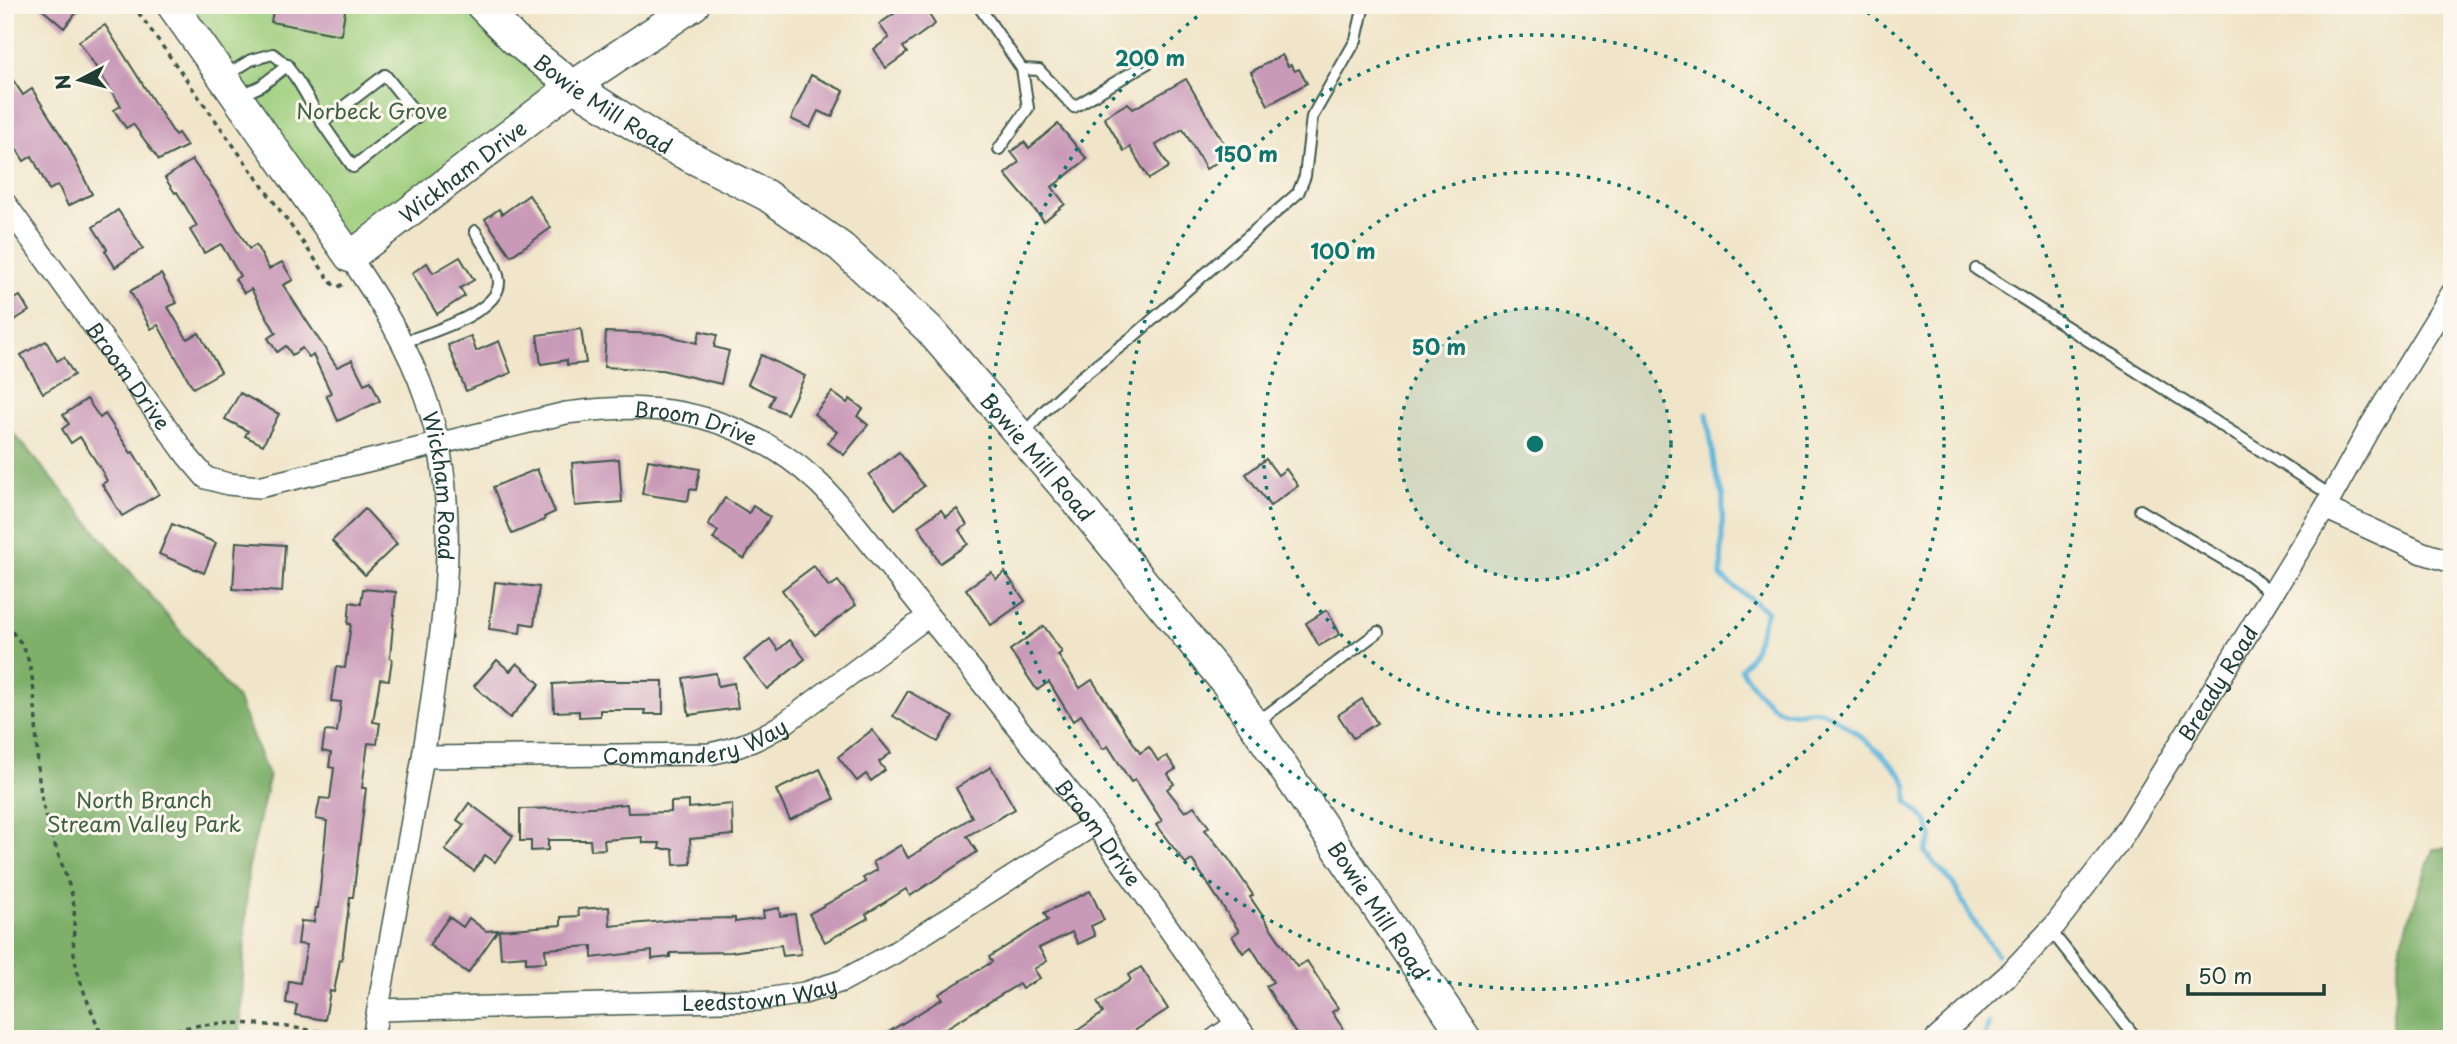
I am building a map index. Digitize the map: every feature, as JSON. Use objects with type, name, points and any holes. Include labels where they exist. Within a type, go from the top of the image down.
[{"type":"street","name":"Wickham Road","points":[[172,5],[373,292],[426,396],[438,444],[447,511],[448,558],[443,619],[424,757],[377,1010],[367,1038]]},
{"type":"street","name":"Bowie Mill Road","points":[[481,5],[514,39],[573,86],[659,141],[766,195],[841,247],[929,330],[1227,684],[1466,1039]]},
{"type":"street","name":"Wickham Drive","points":[[350,257],[573,86],[694,5]]},
{"type":"street","name":"Broom Drive","points":[[5,203],[180,446],[206,478],[228,484],[259,487],[566,413],[609,408],[649,408],[689,415],[733,428],[780,452],[816,480],[851,519],[927,617],[1096,824],[1241,1031]]},
{"type":"street","points":[[322,218],[349,229],[365,230],[392,225]]},
{"type":"street","name":"Bready Road","points":[[1936,1039],[2008,975],[2051,930],[2119,842],[2328,502],[2371,425],[2452,293]]},
{"type":"street","points":[[2328,502],[2423,553],[2452,562]]},
{"type":"street","name":"Commandery Way","points":[[424,757],[709,754],[737,748],[760,739],[785,723],[927,617]]},
{"type":"street","name":"Leedstown Way","points":[[377,1010],[759,1000],[804,993],[842,981],[894,953],[1096,824]]},
{"type":"street","points":[[1215,1039],[1241,1031]]},
{"type":"lane","points":[[978,5],[1021,69],[1028,108],[999,149]]},
{"type":"lane","points":[[1021,437],[1043,412],[1080,379],[1135,335],[1298,193],[1305,176],[1312,117],[1356,40],[1364,5]]},
{"type":"lane","points":[[229,87],[251,60],[273,54],[288,65],[322,123],[353,167],[418,116],[385,75],[322,123]]},
{"type":"lane","points":[[1021,69],[1039,70],[1074,107],[1151,61]]},
{"type":"lane","points":[[229,87],[261,86],[288,65]]},
{"type":"lane","points":[[401,343],[451,325],[477,312],[491,301],[499,285],[497,270],[475,232]]},
{"type":"lane","points":[[1976,269],[2328,502]]},
{"type":"lane","points":[[2140,510],[2248,574],[2272,594]]},
{"type":"lane","points":[[1254,725],[1378,632]]},
{"type":"lane","points":[[2051,930],[2137,1039]]},
{"type":"path","points":[[5,624],[23,646],[30,669],[39,786],[46,821],[74,905],[74,956],[82,987],[103,1039]]},
{"type":"path","points":[[147,1039],[163,1032],[231,1021],[367,1038]]},
{"type":"green space","name":"Norbeck Grove","points":[[172,5],[481,5],[573,86],[350,257]]},
{"type":"green space","name":"North Branch Stream Valley Park","points":[[5,423],[238,700],[269,778],[248,870],[240,1039],[5,1039]]},
{"type":"green space","points":[[2452,848],[2452,1039],[2390,1039],[2401,944],[2433,849]]},
{"type":"building","points":[[37,5],[83,5],[64,28]]},
{"type":"building","points":[[274,5],[346,5],[341,35],[271,22]]},
{"type":"building","points":[[907,5],[923,5],[935,24],[903,47],[907,53],[886,68],[874,49],[889,38],[879,24]]},
{"type":"building","points":[[105,25],[175,135],[178,133],[187,146],[159,160],[133,124],[126,128],[114,110],[121,106],[79,41]]},
{"type":"building","points":[[1282,55],[1288,66],[1291,65],[1295,71],[1299,69],[1307,83],[1268,105],[1251,72]]},
{"type":"building","points":[[5,68],[23,95],[32,89],[69,148],[92,194],[68,206],[58,185],[49,190],[32,156],[24,161],[5,130]]},
{"type":"building","points":[[811,75],[844,91],[832,117],[818,111],[810,128],[791,119]]},
{"type":"building","points":[[1186,79],[1230,154],[1206,169],[1183,129],[1156,145],[1169,167],[1149,179],[1130,147],[1124,151],[1104,117],[1128,103],[1133,109]]},
{"type":"building","points":[[1058,124],[1087,159],[1052,187],[1065,204],[1044,221],[1005,174],[1019,162],[1011,152],[1024,142],[1029,148]]},
{"type":"building","points":[[192,160],[215,191],[249,249],[256,245],[269,269],[282,262],[293,280],[283,285],[337,367],[352,360],[364,384],[371,381],[380,401],[338,421],[326,395],[331,393],[313,355],[309,357],[302,348],[292,355],[286,346],[277,352],[268,338],[276,333],[251,289],[244,293],[235,279],[240,276],[221,244],[204,253],[190,230],[197,226],[177,192],[175,193],[165,178]]},
{"type":"building","points":[[529,195],[551,228],[511,256],[485,219],[499,209],[502,214]]},
{"type":"building","points":[[118,210],[143,248],[115,267],[93,227]]},
{"type":"building","points":[[460,257],[474,280],[460,288],[465,296],[437,314],[412,273],[427,263],[433,273]]},
{"type":"building","points":[[161,274],[177,303],[168,307],[187,339],[199,333],[221,372],[193,388],[158,325],[151,329],[130,291]]},
{"type":"building","points":[[5,284],[14,299],[20,296],[29,311],[5,326]]},
{"type":"building","points":[[581,329],[586,363],[567,365],[567,360],[541,364],[537,335]]},
{"type":"building","points":[[700,331],[717,335],[714,347],[729,351],[721,384],[662,370],[604,367],[606,332],[662,334],[697,343]]},
{"type":"building","points":[[471,336],[476,351],[499,341],[511,373],[466,391],[448,345]]},
{"type":"building","points":[[46,341],[57,361],[64,357],[74,375],[43,393],[21,355]]},
{"type":"building","points":[[761,355],[805,376],[787,414],[769,406],[774,396],[748,384]]},
{"type":"building","points":[[832,392],[847,403],[850,399],[863,409],[857,416],[868,425],[844,455],[828,443],[837,432],[814,414]]},
{"type":"building","points":[[240,393],[279,414],[263,445],[245,436],[248,431],[225,419]]},
{"type":"building","points":[[87,399],[100,418],[105,414],[159,494],[122,516],[102,484],[107,481],[102,471],[80,437],[71,443],[62,429],[69,424],[63,415]]},
{"type":"building","points":[[899,452],[924,486],[895,509],[869,475]]},
{"type":"building","points":[[619,459],[622,502],[575,506],[572,463]]},
{"type":"building","points":[[1266,459],[1278,475],[1286,469],[1298,486],[1270,506],[1246,474]]},
{"type":"building","points":[[648,460],[700,469],[696,490],[690,489],[688,501],[642,494]]},
{"type":"building","points":[[537,469],[555,512],[544,517],[545,520],[512,534],[493,487]]},
{"type":"building","points":[[725,498],[749,513],[753,506],[770,517],[744,559],[713,539],[718,531],[708,525]]},
{"type":"building","points":[[365,509],[397,544],[365,575],[332,541]]},
{"type":"building","points":[[957,509],[967,525],[959,530],[968,544],[940,563],[918,526],[941,510],[946,517]]},
{"type":"building","points":[[172,524],[216,543],[204,573],[159,554]]},
{"type":"building","points":[[236,542],[285,545],[282,592],[233,589]]},
{"type":"building","points":[[814,566],[829,587],[838,581],[856,605],[815,635],[782,590]]},
{"type":"building","points":[[991,572],[996,579],[1005,572],[1025,601],[991,625],[966,589]]},
{"type":"building","points":[[495,582],[539,587],[534,625],[521,623],[520,633],[489,629]]},
{"type":"building","points":[[363,589],[396,592],[392,659],[389,680],[380,679],[373,722],[380,723],[377,744],[368,743],[362,788],[366,788],[353,897],[350,897],[342,960],[334,992],[330,991],[325,1020],[295,1015],[297,1005],[286,1003],[289,981],[300,983],[307,945],[298,944],[301,921],[314,922],[318,908],[327,821],[316,819],[320,798],[330,799],[334,768],[329,767],[331,753],[322,751],[325,731],[337,732],[341,702],[331,701],[336,667],[345,668],[351,624],[348,624],[350,602],[361,604]]},
{"type":"building","points":[[1327,610],[1340,634],[1319,646],[1306,623]]},
{"type":"building","points":[[1044,626],[1062,652],[1058,655],[1080,688],[1092,680],[1140,753],[1149,747],[1158,761],[1167,756],[1176,769],[1168,774],[1174,784],[1167,789],[1185,812],[1194,806],[1209,827],[1205,830],[1253,895],[1250,897],[1297,967],[1307,961],[1338,1008],[1332,1012],[1350,1039],[1299,1039],[1266,986],[1273,982],[1251,947],[1243,953],[1232,936],[1239,931],[1192,860],[1186,864],[1156,825],[1162,821],[1135,779],[1131,782],[1108,746],[1103,749],[1081,715],[1073,721],[1049,682],[1037,690],[1010,650]]},
{"type":"building","points":[[770,639],[778,650],[790,640],[805,659],[767,689],[744,660]]},
{"type":"building","points":[[497,660],[510,671],[517,663],[540,684],[510,718],[474,686]]},
{"type":"building","points":[[716,673],[718,686],[734,683],[738,708],[689,715],[683,678]]},
{"type":"building","points":[[663,681],[663,714],[645,714],[645,710],[600,710],[600,716],[579,717],[579,711],[554,712],[553,684]]},
{"type":"building","points":[[908,691],[953,717],[938,742],[893,716]]},
{"type":"building","points":[[1362,699],[1377,723],[1353,738],[1338,715]]},
{"type":"building","points":[[872,730],[891,753],[879,762],[885,770],[871,781],[866,774],[857,781],[838,757]]},
{"type":"building","points":[[991,767],[1015,809],[967,836],[977,852],[910,896],[906,889],[866,914],[868,918],[825,942],[809,914],[866,882],[863,878],[877,870],[873,862],[901,845],[908,858],[972,817],[956,788]]},
{"type":"building","points":[[820,769],[834,799],[790,820],[776,790]]},
{"type":"building","points":[[689,801],[689,808],[732,804],[733,835],[690,839],[691,864],[674,865],[673,849],[659,849],[660,843],[643,843],[642,837],[604,840],[605,849],[591,850],[590,840],[548,840],[548,850],[531,851],[531,841],[520,841],[520,809],[627,804],[628,813],[671,812],[671,802]]},
{"type":"building","points":[[469,803],[513,836],[495,862],[485,855],[474,871],[445,850],[464,825],[457,820]]},
{"type":"building","points":[[1090,891],[1104,920],[1091,926],[1095,936],[1078,944],[1072,932],[1039,948],[1047,961],[1034,969],[1040,978],[1022,989],[1019,984],[943,1030],[948,1039],[877,1039],[942,999],[939,994],[992,962],[989,957],[1048,920],[1044,913]]},
{"type":"building","points":[[609,907],[610,926],[686,919],[735,918],[735,922],[764,918],[763,911],[779,908],[780,916],[795,914],[801,954],[783,956],[781,945],[731,952],[670,953],[670,957],[652,959],[652,951],[592,958],[592,946],[545,949],[546,962],[526,963],[526,956],[501,958],[499,930],[561,925],[561,917],[579,916],[578,909]]},
{"type":"building","points":[[449,917],[463,927],[469,918],[486,931],[498,930],[468,973],[429,945]]},
{"type":"building","points":[[1141,967],[1168,1009],[1122,1039],[1065,1039],[1103,1013],[1097,1002],[1131,980],[1128,975]]},
{"type":"waterway","points":[[1707,414],[1715,471],[1723,497],[1721,577],[1767,611],[1753,653],[1741,669],[1773,706],[1786,712],[1814,710],[1828,714],[1854,731],[1902,776],[1906,784],[1907,801],[1928,822],[1932,838],[1925,852],[1953,884],[1974,922],[1997,954]]},
{"type":"waterway","points":[[1984,1039],[1989,1023]]}]
